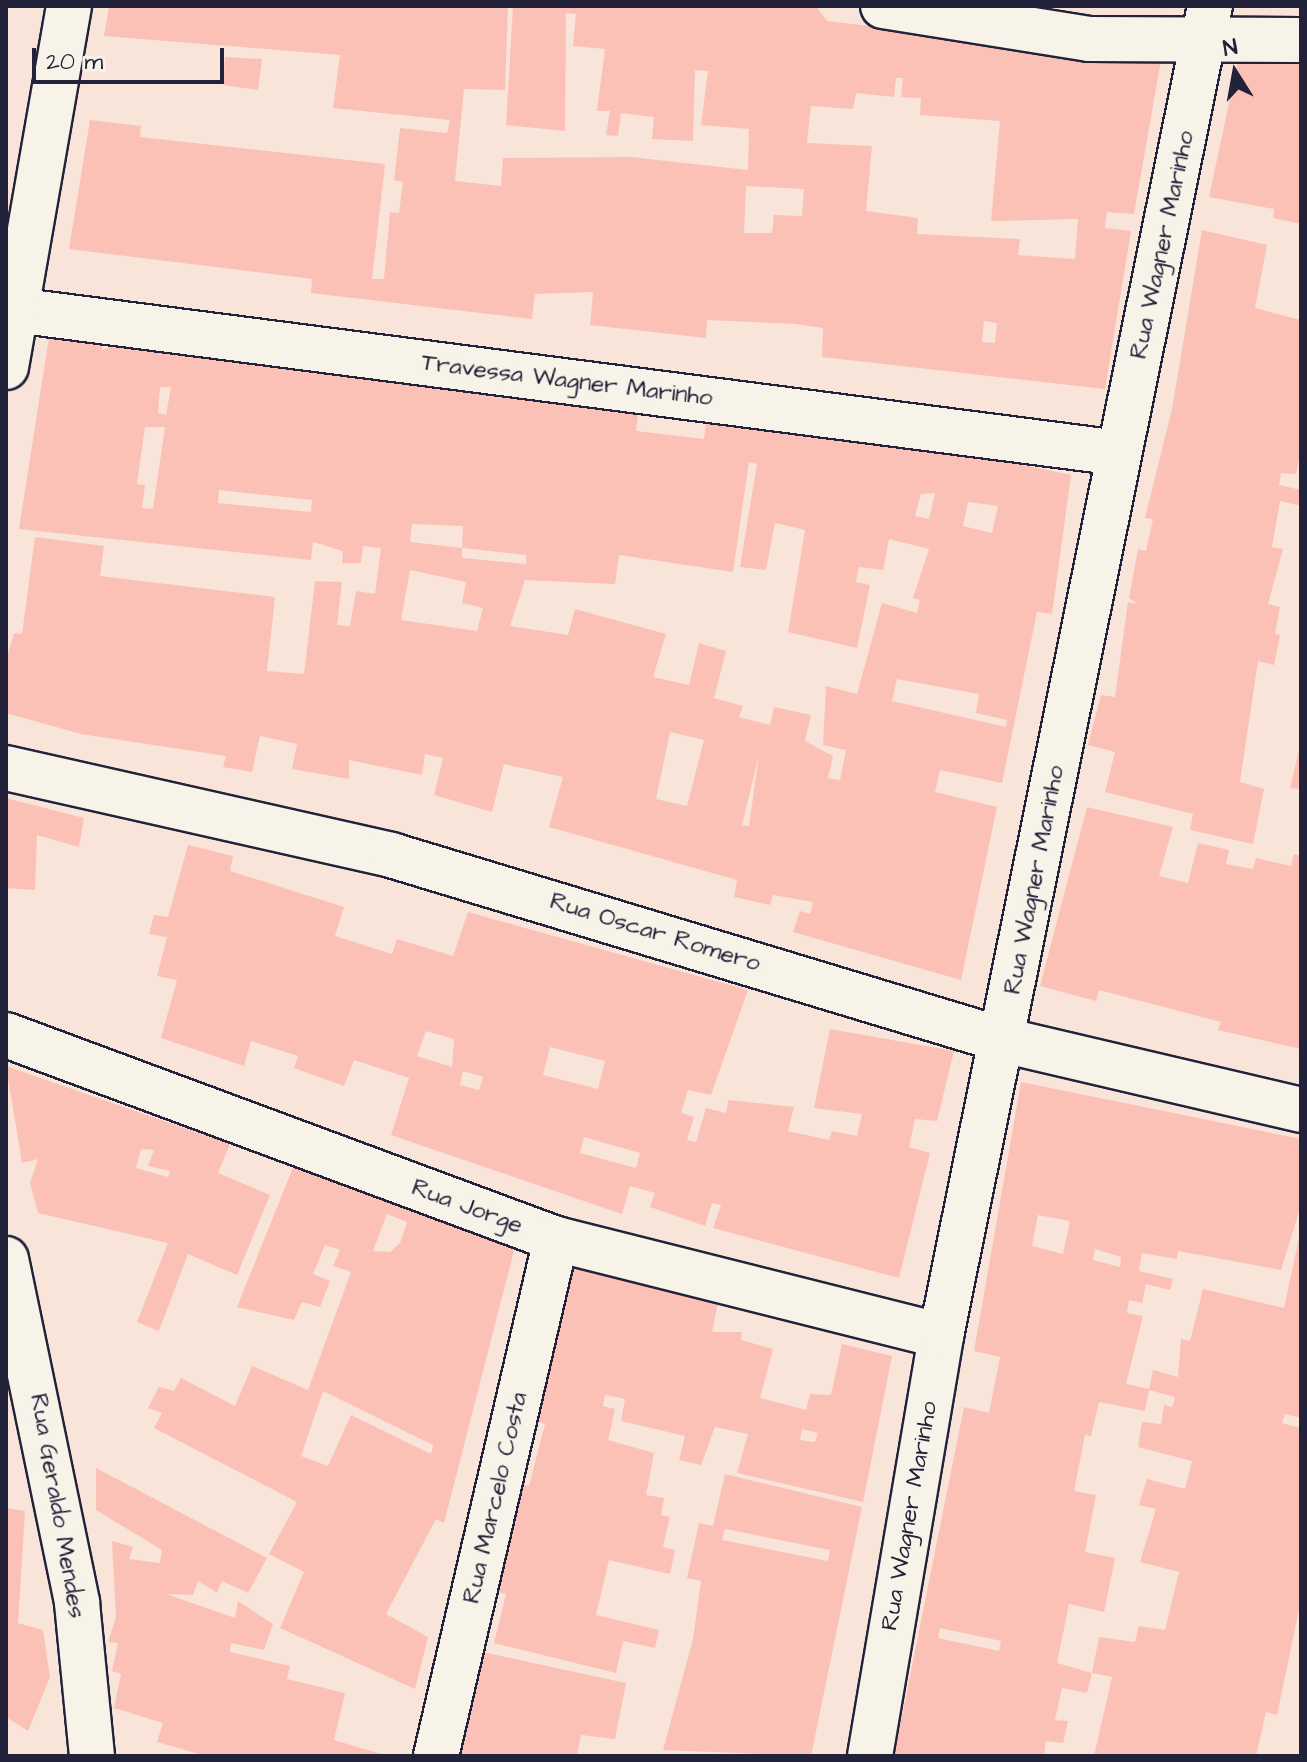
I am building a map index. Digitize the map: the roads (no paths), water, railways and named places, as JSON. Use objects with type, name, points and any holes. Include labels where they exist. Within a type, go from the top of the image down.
[{"type":"street","points":[[6,367],[69,6]]},
{"type":"street","points":[[883,6],[1089,39],[1208,24],[1301,40]]},
{"type":"street","name":"Rua Wagner Marinho","points":[[870,1756],[941,1336],[1208,24]]},
{"type":"street","name":"Travessa Wagner Marinho","points":[[15,310],[1119,453]]},
{"type":"street","name":"Rua Oscar Romero","points":[[6,768],[391,855],[1003,1040],[1301,1110]]},
{"type":"street","name":"Rua Jorge","points":[[6,1035],[556,1239],[941,1336]]},
{"type":"street","name":"Rua Marcelo Costa","points":[[436,1756],[556,1239]]},
{"type":"street","name":"Rua Geraldo Mendes","points":[[6,1259],[22,1395],[77,1603],[92,1756]]}]
